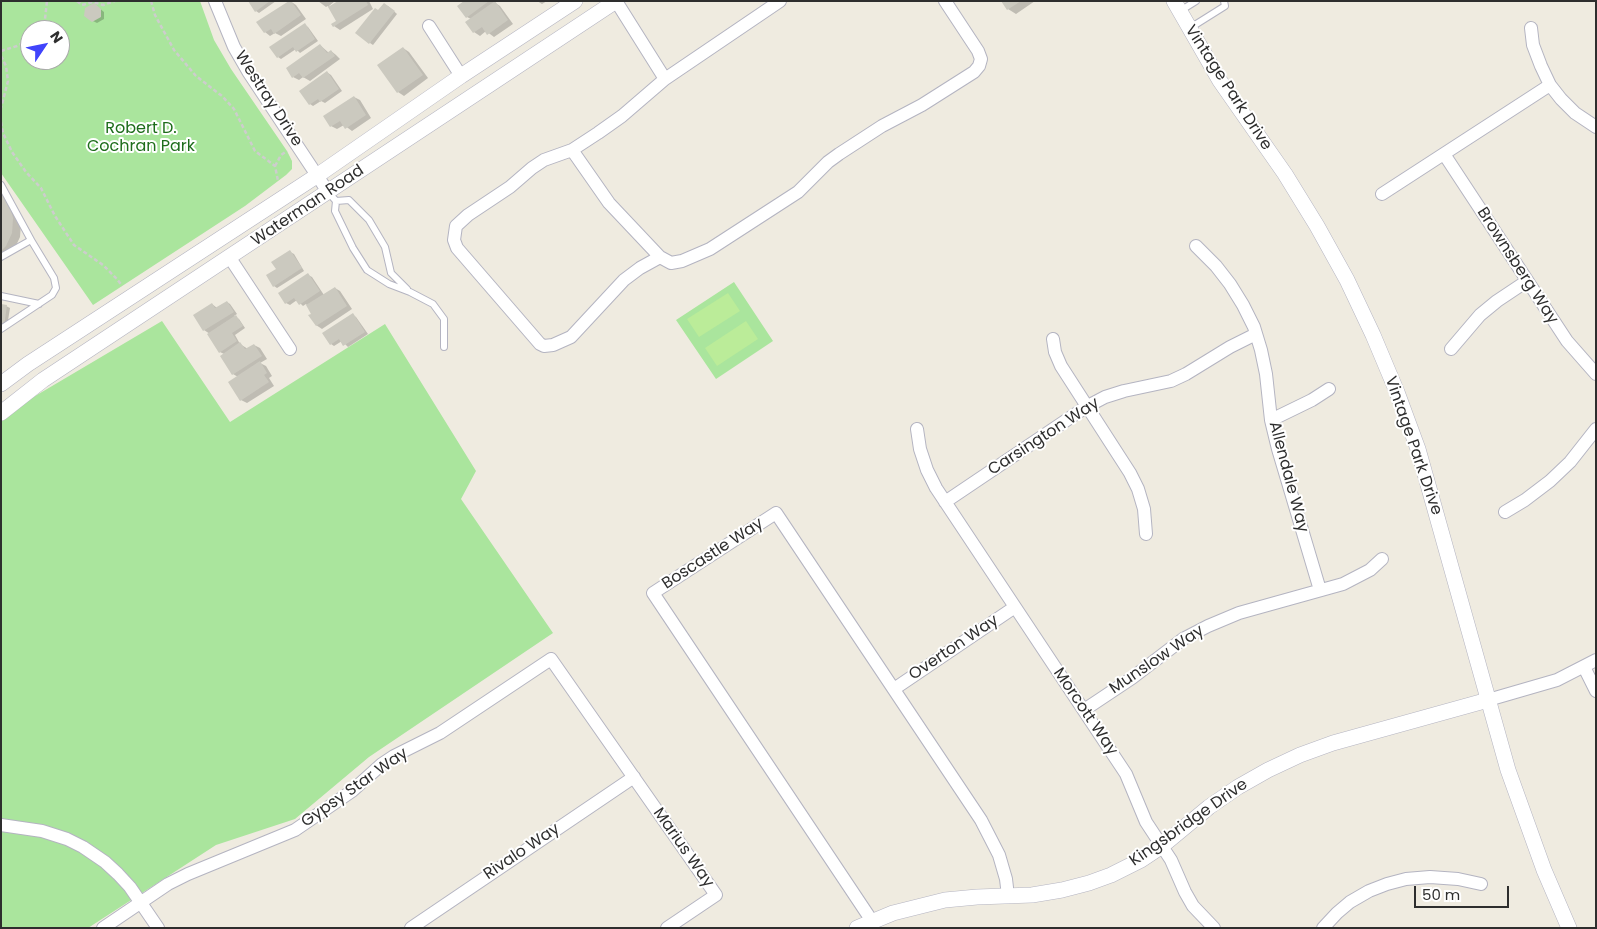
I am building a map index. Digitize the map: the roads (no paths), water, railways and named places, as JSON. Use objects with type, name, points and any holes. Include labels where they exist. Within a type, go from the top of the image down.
[{"type":"street","name":"Westray Drive","points":[[215,1],[234,47],[249,73],[332,196]]},
{"type":"street","name":"Waterman Road","points":[[1,384],[318,175],[461,76],[575,1]]},
{"type":"street","name":"Waterman Road","points":[[1,413],[43,380],[230,258],[332,196],[616,1]]},
{"type":"street","points":[[616,1],[665,79]]},
{"type":"street","points":[[660,257],[624,280],[571,337],[560,343],[544,346],[536,340],[457,248],[454,232],[460,221],[510,187],[532,168],[544,160],[572,150],[622,116],[665,79],[780,1]]},
{"type":"street","points":[[572,150],[609,202],[660,257],[671,263],[682,261],[710,249],[798,192],[828,162],[839,154],[882,126],[922,105],[974,72],[979,66],[981,59],[978,51],[945,1]]},
{"type":"street","name":"Vintage Park Drive","points":[[1176,6],[1220,81],[1285,174],[1317,226],[1373,335],[1418,449],[1508,770],[1528,831],[1569,928]]},
{"type":"street","points":[[429,26],[461,76]]},
{"type":"street","points":[[1531,28],[1533,45],[1540,66],[1550,85],[1576,113],[1596,127]]},
{"type":"street","points":[[1382,194],[1550,85]]},
{"type":"street","name":"Brownsberg Way","points":[[1444,154],[1567,341],[1596,374]]},
{"type":"street","name":"Allendale Way","points":[[1196,246],[1216,266],[1230,284],[1243,305],[1256,334],[1266,374],[1271,420],[1278,449],[1320,590]]},
{"type":"street","points":[[230,258],[290,349]]},
{"type":"street","points":[[1451,349],[1480,315],[1527,281]]},
{"type":"street","name":"Carsington Way","points":[[945,502],[1086,407],[1105,397],[1124,391],[1151,387],[1171,381],[1256,334]]},
{"type":"street","points":[[1053,339],[1055,352],[1061,366],[1130,473],[1138,489],[1144,509],[1146,534]]},
{"type":"street","points":[[1271,420],[1330,389]]},
{"type":"street","name":"Morcott Way","points":[[917,429],[920,449],[927,470],[945,502],[1126,774],[1146,822],[1171,860],[1185,892],[1193,906],[1214,928]]},
{"type":"street","points":[[1505,512],[1550,481],[1570,462],[1596,429]]},
{"type":"street","name":"Boscastle Way","points":[[872,921],[653,593],[776,513],[989,834],[999,855],[1006,879],[1008,896]]},
{"type":"street","name":"Munslow Way","points":[[1084,710],[1132,678],[1183,640],[1208,626],[1239,612],[1320,590],[1355,578],[1370,570],[1382,559]]},
{"type":"street","name":"Overton Way","points":[[894,689],[1015,607]]},
{"type":"street","name":"Gypsy Star Way","points":[[103,928],[168,884],[295,830],[346,796],[382,764],[394,756],[440,733],[552,659],[634,777]]},
{"type":"street","points":[[1488,700],[1557,680],[1596,660]]},
{"type":"street","points":[[1584,667],[1596,691]]},
{"type":"street","name":"Kingsbridge Drive","points":[[857,928],[918,905],[945,900],[1054,892],[1089,883],[1111,875],[1141,860],[1238,787],[1300,755],[1333,743],[1488,700]]},
{"type":"street","name":"Rivalo Way","points":[[411,928],[634,777]]},
{"type":"street","name":"Marius Way","points":[[634,777],[716,895],[667,928]]},
{"type":"street","points":[[1,825],[42,830],[83,847],[105,862],[118,874],[141,902],[158,928]]},
{"type":"street","points":[[1323,928],[1350,902],[1369,891],[1387,884],[1406,879],[1430,877],[1458,879],[1480,884]]},
{"type":"lane","points":[[1176,6],[1196,1]]},
{"type":"lane","points":[[1189,28],[1225,6],[1224,1]]},
{"type":"lane","points":[[1,185],[54,278],[56,288],[52,295],[1,329]]},
{"type":"lane","points":[[410,292],[391,273],[385,247],[369,220],[350,200],[332,196],[335,212],[367,270],[389,284],[433,304],[444,319],[444,347]]},
{"type":"lane","points":[[1,257],[31,240]]},
{"type":"lane","points":[[1,296],[39,304]]},
{"type":"park label","name":"Robert D. Cochran Park","points":[[141,138]]}]
